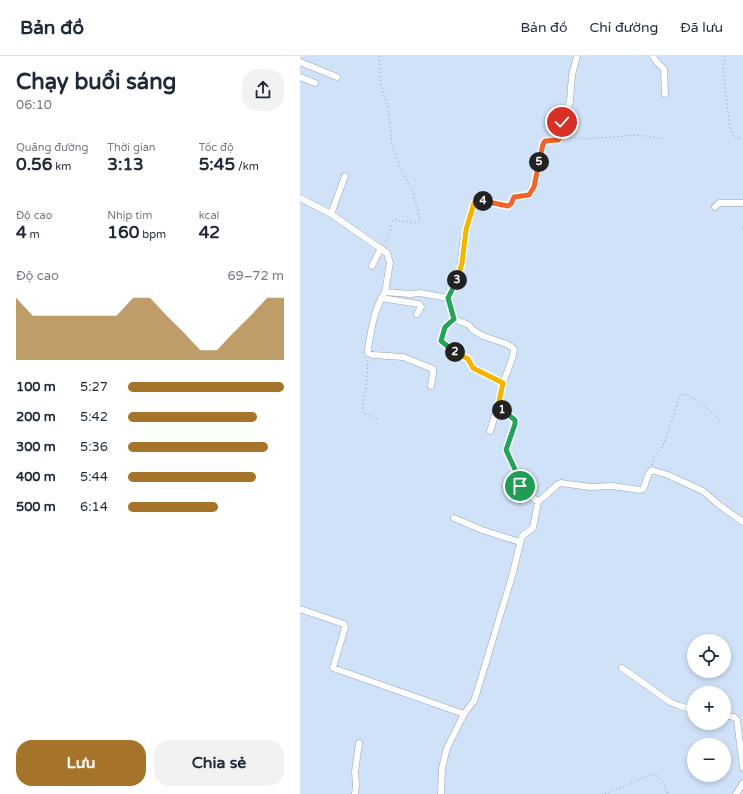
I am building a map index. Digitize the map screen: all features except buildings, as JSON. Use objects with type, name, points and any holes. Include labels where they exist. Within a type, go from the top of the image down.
[{"type":"street","points":[[490,431],[514,350],[507,344],[483,336],[473,330],[469,325],[454,319],[448,298],[460,271],[464,244],[474,203],[484,201],[508,206],[511,204],[514,197],[529,195],[534,187],[543,144],[545,141],[559,139],[562,122],[570,101],[572,75],[577,56]]},
{"type":"street","points":[[653,56],[655,60],[664,68],[665,94]]},
{"type":"street","points":[[300,62],[337,77]]},
{"type":"street","points":[[300,77],[315,83]]},
{"type":"street","points":[[331,214],[346,176]]},
{"type":"street","points":[[300,198],[331,214],[387,253],[390,263],[385,292],[381,298],[371,328],[368,349],[369,353],[403,357],[433,369],[431,386]]},
{"type":"street","points":[[715,207],[719,203],[743,203]]},
{"type":"street","points":[[372,266],[381,248]]},
{"type":"street","points":[[385,292],[410,294],[420,293],[448,298]]},
{"type":"street","points":[[381,298],[419,304],[421,307],[417,314]]},
{"type":"street","points":[[498,406],[515,420],[506,451],[519,478],[519,485],[538,502]]},
{"type":"street","points":[[441,794],[444,758],[464,714],[474,701],[512,576],[520,542],[522,536],[533,528],[538,502],[561,483],[590,487],[612,486],[640,490],[644,489],[649,473],[652,470],[668,475],[703,492],[743,522]]},
{"type":"street","points":[[454,518],[482,530],[520,542]]},
{"type":"street","points":[[300,609],[344,624],[344,631],[333,668],[464,714]]},
{"type":"street","points":[[622,668],[670,702],[687,708]]},
{"type":"street","points":[[731,716],[737,720],[743,768]]},
{"type":"street","points":[[355,794],[355,776],[359,743]]},
{"type":"street","points":[[736,794],[743,783]]},
{"type":"path","points":[[379,56],[382,86],[388,106],[392,144],[397,160],[413,193],[420,219],[417,223],[394,220],[392,222],[388,237],[381,248]]},
{"type":"path","points":[[725,56],[723,69],[730,130],[734,137],[743,139]]},
{"type":"path","points":[[559,139],[571,137],[586,139],[638,135],[664,139]]},
{"type":"path","points":[[454,319],[445,327],[441,336],[442,343],[459,355],[468,359],[473,368],[503,383]]},
{"type":"path","points":[[369,353],[362,410],[363,413],[380,420]]},
{"type":"path","points":[[652,470],[654,456],[663,446],[680,396],[683,394],[688,396],[706,407],[722,422]]},
{"type":"path","points":[[605,794],[652,774],[658,775],[662,779],[668,794]]},
{"type":"route","points":[[520,486],[519,478],[506,451],[516,422],[498,406],[503,383],[473,368],[468,359],[459,355],[442,343],[441,336],[445,327],[454,319],[448,298],[458,279],[462,263],[466,230],[474,203],[484,201],[508,206],[511,204],[514,197],[528,196],[534,187],[543,144],[548,140],[559,139],[562,122]]}]
